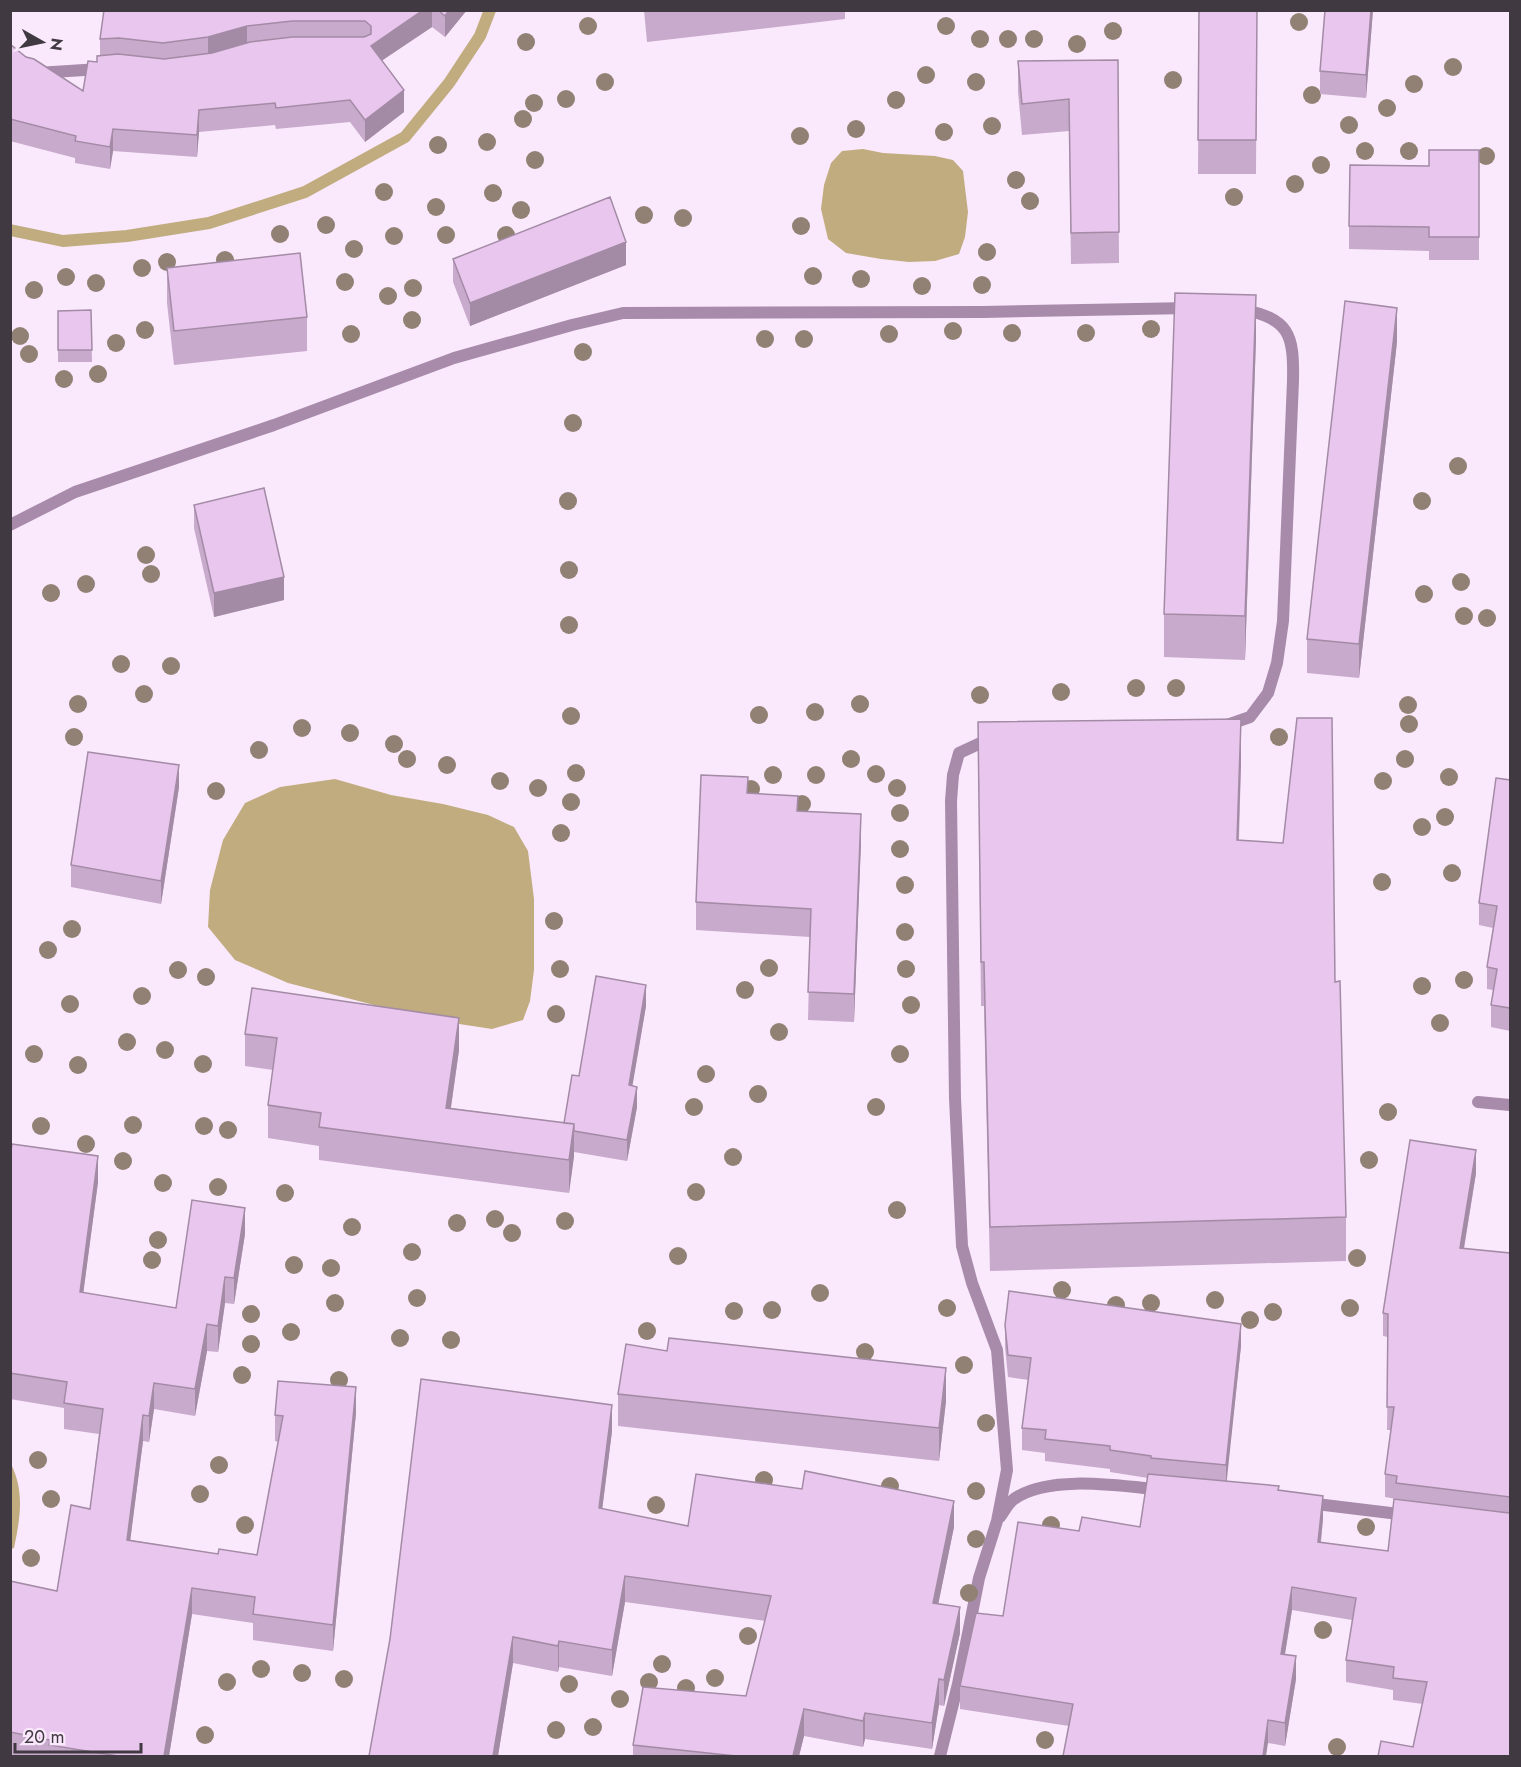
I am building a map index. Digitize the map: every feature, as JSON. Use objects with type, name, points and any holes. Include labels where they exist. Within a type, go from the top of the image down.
[{"type":"street","points":[[24,66],[31,73],[107,68]]},
{"type":"street","points":[[10,525],[75,492],[264,429],[454,358],[623,313],[983,312],[1199,308]]},
{"type":"street","points":[[1220,728],[1250,717],[1268,693],[1277,663],[1283,621],[1293,381],[1293,353],[1286,329],[1264,314],[1228,309]]},
{"type":"street","points":[[940,1756],[958,1684],[979,1578],[997,1521],[1007,1470],[997,1350],[972,1283],[962,1245],[954,1087],[951,801],[953,775],[959,753],[985,741],[1003,739]]},
{"type":"street","points":[[1478,1102],[1510,1105]]},
{"type":"street","points":[[997,1521],[1012,1500],[1038,1487],[1093,1484],[1176,1491]]},
{"type":"street","points":[[1293,1502],[1419,1516]]},
{"type":"shaded area","points":[[863,149],[953,160],[963,171],[968,212],[965,237],[959,254],[935,261],[909,262],[881,259],[846,253],[828,239],[821,209],[824,185],[831,163],[842,151]]},
{"type":"shaded area","points":[[335,779],[391,795],[488,815],[514,827],[528,851],[534,899],[534,970],[530,1001],[523,1020],[492,1029],[433,1020],[288,983],[235,960],[208,927],[210,890],[223,840],[245,803],[280,787]]},
{"type":"shaded area","points":[[11,1464],[18,1485],[20,1506],[14,1548],[11,1549]]},
{"type":"building","points":[[104,10],[423,10],[371,46],[404,90],[365,120],[350,100],[276,108],[275,103],[199,110],[197,135],[113,129],[110,147],[75,141],[76,136],[10,119],[10,44],[26,57],[34,59],[83,91],[88,61],[97,62],[97,56],[118,54],[164,59],[212,53],[250,42],[292,37],[364,37],[371,34],[371,26],[365,21],[292,21],[247,26],[208,37],[163,43],[119,38],[100,39]]},
{"type":"building","points":[[438,10],[449,10],[445,16]]},
{"type":"building","points":[[1199,10],[1257,10],[1256,140],[1198,140]]},
{"type":"building","points":[[1325,10],[1371,10],[1366,75],[1320,71]]},
{"type":"building","points":[[1118,60],[1119,232],[1071,233],[1069,99],[1022,104],[1018,61]]},
{"type":"building","points":[[1429,150],[1479,150],[1479,237],[1429,237],[1429,227],[1349,226],[1350,165],[1429,166]]},
{"type":"building","points":[[610,197],[626,242],[470,303],[453,259]]},
{"type":"building","points":[[300,253],[307,317],[174,331],[167,268]]},
{"type":"building","points":[[1175,293],[1256,295],[1245,616],[1164,614]]},
{"type":"building","points":[[1345,301],[1397,308],[1359,644],[1307,639]]},
{"type":"building","points":[[91,310],[92,350],[58,350],[58,311]]},
{"type":"building","points":[[264,488],[284,577],[214,593],[194,505]]},
{"type":"building","points":[[1297,718],[1332,718],[1335,982],[1340,981],[1346,1217],[990,1227],[984,962],[981,962],[978,722],[1241,719],[1237,840],[1283,843]]},
{"type":"building","points":[[88,752],[179,765],[161,881],[71,865]]},
{"type":"building","points":[[701,775],[748,777],[747,793],[798,796],[797,811],[861,814],[854,994],[808,992],[811,909],[696,902]]},
{"type":"building","points":[[1496,778],[1510,780],[1510,1008],[1491,1005],[1497,969],[1487,967],[1497,906],[1479,903]]},
{"type":"building","points":[[596,976],[646,985],[629,1085],[637,1087],[627,1140],[574,1131],[574,1124],[564,1123],[572,1075],[579,1076]]},
{"type":"building","points":[[252,988],[459,1018],[446,1108],[574,1124],[569,1160],[319,1127],[321,1113],[268,1105],[277,1038],[245,1034]]},
{"type":"building","points":[[1410,1140],[1476,1150],[1460,1248],[1510,1253],[1510,1497],[1396,1483],[1397,1476],[1385,1474],[1394,1407],[1387,1407],[1388,1314],[1383,1313]]},
{"type":"building","points":[[12,1144],[98,1156],[80,1292],[176,1308],[192,1200],[245,1208],[234,1278],[225,1277],[218,1326],[207,1324],[195,1389],[154,1383],[149,1416],[143,1415],[127,1540],[218,1554],[219,1549],[257,1555],[283,1416],[275,1415],[278,1381],[356,1387],[333,1625],[253,1614],[255,1597],[192,1588],[164,1756],[118,1756],[49,1745],[50,1740],[10,1732],[10,1581],[57,1591],[71,1505],[90,1509],[103,1409],[64,1403],[67,1382],[10,1373],[10,1156]]},
{"type":"building","points":[[1009,1291],[1241,1324],[1226,1465],[1151,1458],[1151,1456],[1110,1450],[1110,1446],[1045,1439],[1046,1430],[1022,1428],[1031,1358],[1008,1355],[1005,1325]]},
{"type":"building","points":[[669,1338],[946,1368],[939,1428],[618,1394],[626,1344],[667,1351]]},
{"type":"building","points":[[421,1379],[612,1405],[599,1508],[688,1526],[696,1474],[802,1489],[805,1471],[954,1501],[933,1603],[960,1607],[944,1680],[939,1679],[932,1723],[865,1713],[863,1721],[804,1709],[793,1756],[736,1756],[633,1745],[643,1687],[746,1696],[771,1596],[625,1576],[612,1650],[559,1641],[558,1646],[513,1637],[493,1756],[369,1756],[390,1639]]},
{"type":"building","points":[[1148,1474],[1279,1486],[1278,1490],[1323,1496],[1318,1542],[1388,1551],[1394,1499],[1510,1513],[1510,1756],[1378,1756],[1381,1741],[1413,1747],[1427,1682],[1393,1678],[1394,1667],[1346,1660],[1356,1598],[1292,1587],[1281,1654],[1296,1656],[1285,1723],[1268,1720],[1263,1756],[1063,1756],[1073,1704],[960,1686],[976,1613],[1003,1616],[1018,1522],[1079,1531],[1082,1517],[1140,1527]]},
{"type":"waterway","points":[[10,230],[63,241],[127,236],[209,223],[305,192],[405,137],[449,83],[480,36],[490,10]]}]
